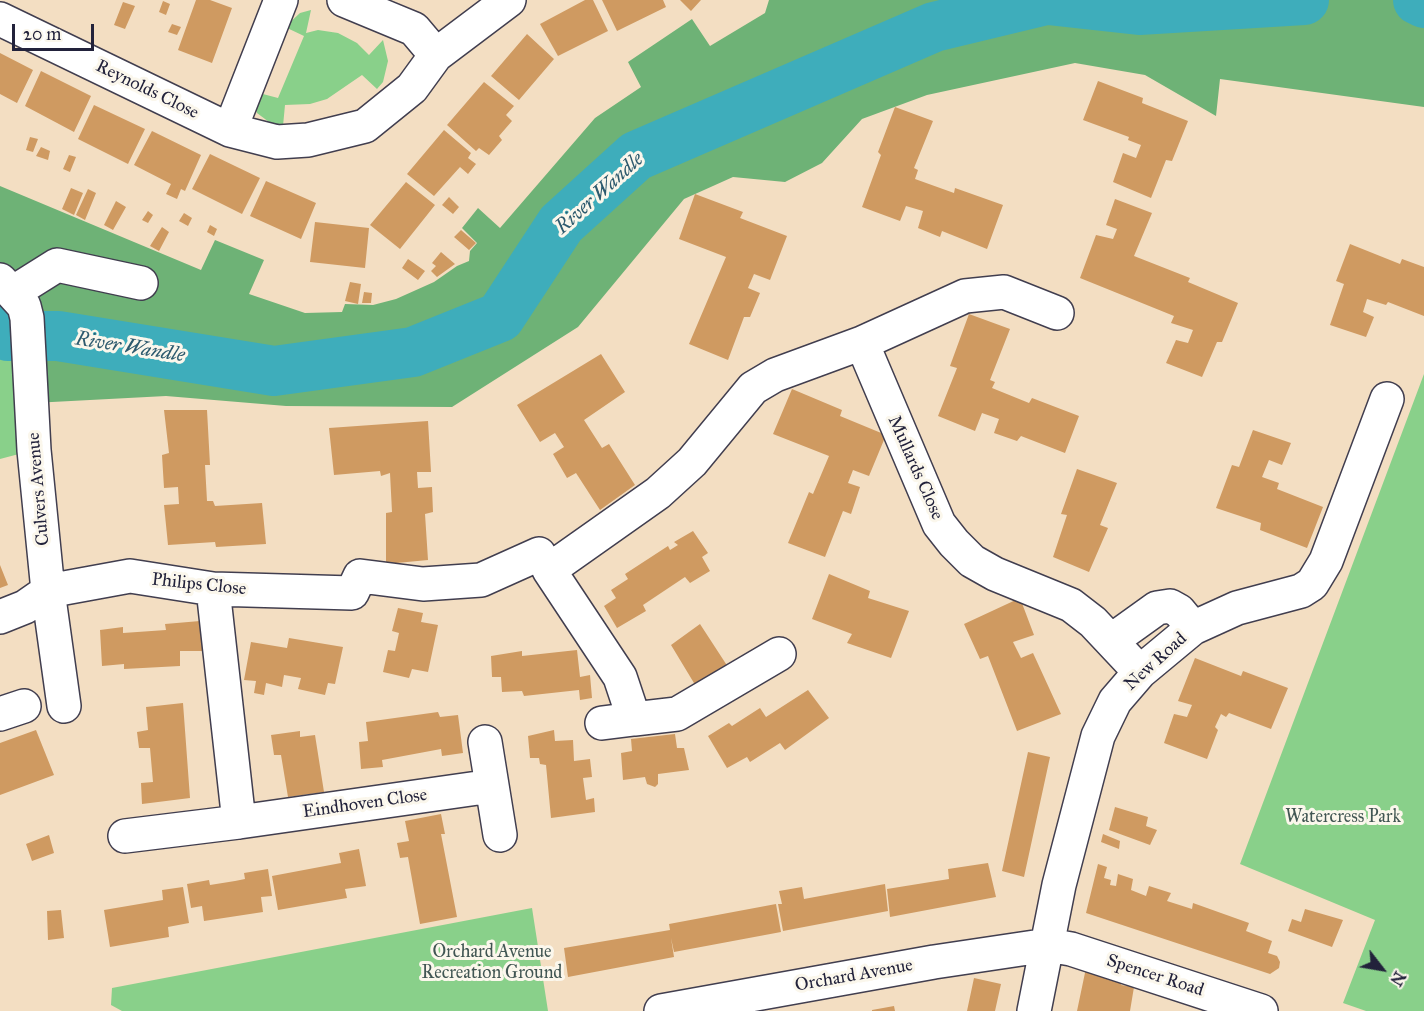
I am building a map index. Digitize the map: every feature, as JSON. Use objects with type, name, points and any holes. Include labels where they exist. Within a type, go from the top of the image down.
[{"type":"street","points":[[230,130],[282,0]]},
{"type":"street","points":[[344,0],[414,29],[436,55]]},
{"type":"street","name":"Reynolds Close","points":[[0,19],[230,130],[278,142],[308,140],[365,126],[412,88],[436,55],[509,0]]},
{"type":"street","points":[[13,297],[57,265],[141,283]]},
{"type":"street","points":[[779,654],[677,714],[618,721],[620,677],[537,552],[658,494],[692,462],[753,388],[775,375],[862,343],[965,296],[1004,292],[1057,313]]},
{"type":"street","name":"Culvers Avenue","points":[[13,297],[29,352],[34,450],[48,591],[64,706]]},
{"type":"street","name":"Mullards Close","points":[[862,343],[939,524],[954,543],[972,561],[995,574],[1071,605],[1093,622],[1140,672]]},
{"type":"street","name":"New Road","points":[[1034,1011],[1059,885],[1098,736],[1115,701],[1140,672],[1193,628],[1237,608],[1301,591],[1312,584],[1326,561],[1387,399]]},
{"type":"street","name":"Philips Close","points":[[48,591],[130,576],[213,589],[352,593],[360,576],[423,584],[481,580],[537,552]]},
{"type":"street","points":[[213,589],[238,822]]},
{"type":"street","points":[[0,617],[25,607],[48,591]]},
{"type":"street","points":[[1111,641],[1157,608],[1163,607],[1170,606],[1179,611],[1193,628]]},
{"type":"street","points":[[485,742],[500,835]]},
{"type":"street","name":"Eindhoven Close","points":[[125,836],[492,786]]},
{"type":"street","name":"Orchard Avenue","points":[[662,1011],[934,962],[1047,945]]},
{"type":"street","name":"Spencer Road","points":[[1047,945],[1071,949],[1261,1011]]},
{"type":"green space","points":[[769,0],[1424,0],[1424,107],[1220,79],[1216,116],[1145,75],[1075,63],[927,95],[862,119],[822,163],[785,182],[733,177],[684,199],[578,327],[452,407],[286,406],[166,396],[33,403],[16,355],[0,350],[0,186],[201,270],[215,240],[264,260],[249,294],[305,313],[342,312],[345,304],[373,305],[396,299],[434,282],[457,266],[469,261],[470,251],[477,243],[462,228],[478,208],[500,228],[595,118],[641,87],[628,62],[692,19],[710,46],[765,13]]},
{"type":"green space","points":[[311,10],[306,33],[318,30],[338,33],[357,43],[369,55],[383,40],[388,61],[383,82],[377,89],[362,75],[327,99],[310,104],[285,105],[283,126],[273,125],[257,113],[255,107],[259,93],[278,98],[304,36],[285,27],[300,13]]},
{"type":"green space","points":[[0,350],[16,355],[34,450],[0,459]]},
{"type":"green space","name":"Watercress Park","points":[[1424,374],[1424,1011],[1366,1011],[1343,1003],[1375,920],[1240,864]]},
{"type":"green space","name":"Orchard Avenue Recreation Ground","points":[[532,908],[548,1011],[122,1011],[111,1005],[112,988]]},
{"type":"building","points":[[196,0],[210,0],[232,8],[212,63],[178,50]]},
{"type":"building","points":[[585,0],[593,0],[608,31],[558,56],[540,24]]},
{"type":"building","points":[[602,0],[663,0],[666,7],[617,31]]},
{"type":"building","points":[[680,0],[701,0],[691,11]]},
{"type":"building","points":[[163,1],[170,4],[166,15],[159,12]]},
{"type":"building","points":[[123,2],[135,6],[125,29],[114,25]]},
{"type":"building","points":[[172,24],[181,27],[177,35],[168,32]]},
{"type":"building","points":[[527,34],[554,59],[519,100],[491,76]]},
{"type":"building","points":[[0,53],[33,70],[17,103],[0,94]]},
{"type":"building","points":[[41,71],[91,96],[74,132],[25,106]]},
{"type":"building","points":[[1098,81],[1143,98],[1142,103],[1188,121],[1172,161],[1166,160],[1151,198],[1113,182],[1123,153],[1136,158],[1141,145],[1128,140],[1129,137],[1083,120]]},
{"type":"building","points":[[484,82],[514,106],[506,115],[512,121],[499,136],[502,140],[489,155],[479,148],[476,151],[447,125]]},
{"type":"building","points":[[94,105],[145,129],[128,164],[78,139]]},
{"type":"building","points":[[895,107],[933,121],[914,168],[918,170],[915,179],[954,193],[955,188],[1003,205],[987,249],[942,231],[940,237],[918,228],[923,211],[906,206],[900,221],[862,207],[881,155],[878,152]]},
{"type":"building","points":[[444,130],[471,153],[468,158],[476,164],[468,174],[460,167],[434,196],[407,174]]},
{"type":"building","points":[[152,131],[201,155],[185,191],[181,189],[177,199],[166,194],[171,184],[134,165]]},
{"type":"building","points":[[30,137],[38,139],[33,152],[26,150]]},
{"type":"building","points":[[41,147],[50,151],[48,160],[36,156]]},
{"type":"building","points":[[210,154],[260,178],[242,214],[192,189]]},
{"type":"building","points":[[69,155],[76,157],[70,172],[63,169]]},
{"type":"building","points":[[266,181],[316,203],[301,239],[250,216]]},
{"type":"building","points":[[406,182],[435,205],[400,249],[370,225]]},
{"type":"building","points":[[71,188],[83,193],[74,215],[62,209]]},
{"type":"building","points":[[88,189],[96,193],[85,220],[76,215]]},
{"type":"building","points":[[695,194],[743,212],[740,218],[787,236],[770,280],[754,274],[748,288],[760,293],[750,317],[744,317],[728,360],[689,344],[726,257],[679,239]]},
{"type":"building","points":[[449,197],[459,207],[453,214],[442,205]]},
{"type":"building","points":[[1115,199],[1152,213],[1134,256],[1190,278],[1188,282],[1238,303],[1222,342],[1217,342],[1202,377],[1166,363],[1176,340],[1188,343],[1193,330],[1171,323],[1174,316],[1080,278],[1096,235],[1113,239],[1117,229],[1106,225]]},
{"type":"building","points":[[116,201],[126,207],[113,230],[104,225]]},
{"type":"building","points":[[148,211],[153,215],[148,223],[142,220]]},
{"type":"building","points":[[184,213],[192,218],[188,226],[179,221]]},
{"type":"building","points":[[315,222],[369,228],[365,268],[310,262]]},
{"type":"building","points":[[210,225],[217,229],[214,236],[207,232]]},
{"type":"building","points":[[162,227],[169,232],[159,251],[150,246]]},
{"type":"building","points":[[461,230],[476,243],[469,250],[454,237]]},
{"type":"building","points":[[1350,244],[1400,264],[1402,259],[1424,267],[1424,316],[1388,302],[1386,305],[1367,299],[1363,312],[1374,317],[1366,337],[1330,325],[1344,284],[1336,281]]},
{"type":"building","points":[[441,252],[455,264],[437,277],[431,271],[436,266],[432,263]]},
{"type":"building","points":[[408,259],[425,271],[418,280],[402,268]]},
{"type":"building","points":[[350,282],[361,284],[358,304],[345,301]]},
{"type":"building","points":[[364,292],[372,293],[371,303],[362,303]]},
{"type":"building","points":[[969,314],[1010,329],[990,380],[995,382],[992,388],[1029,403],[1032,398],[1079,416],[1065,453],[1021,436],[1017,441],[994,433],[999,419],[982,413],[975,431],[938,416],[957,368],[950,366]]},
{"type":"building","points":[[601,354],[625,392],[584,420],[602,448],[609,444],[635,485],[600,510],[576,473],[567,478],[553,454],[564,447],[555,433],[540,442],[517,405]]},
{"type":"building","points":[[792,389],[842,410],[840,416],[886,435],[869,476],[853,470],[848,483],[860,487],[851,514],[843,511],[825,557],[788,543],[809,492],[813,494],[829,456],[773,434]]},
{"type":"building","points":[[164,410],[207,410],[210,465],[205,465],[207,501],[213,501],[215,506],[262,503],[266,544],[216,547],[215,542],[168,545],[164,505],[179,504],[178,487],[164,488],[162,455],[169,453]]},
{"type":"building","points":[[428,421],[431,472],[417,472],[418,488],[432,487],[433,512],[425,514],[428,560],[386,564],[386,513],[392,512],[390,473],[381,476],[380,471],[334,475],[329,428]]},
{"type":"building","points":[[1253,430],[1291,443],[1282,465],[1269,460],[1262,477],[1279,483],[1277,489],[1323,507],[1307,548],[1260,530],[1261,523],[1216,508],[1232,465],[1239,467]]},
{"type":"building","points":[[1077,469],[1117,483],[1100,525],[1108,528],[1089,572],[1053,557],[1067,515],[1061,514]]},
{"type":"building","points":[[693,531],[708,553],[702,557],[710,571],[690,583],[685,577],[643,605],[646,611],[617,628],[604,606],[616,598],[611,590],[628,579],[625,574],[668,546],[670,550],[678,545],[674,542]]},
{"type":"building","points":[[0,565],[8,585],[0,588]]},
{"type":"building","points":[[829,574],[870,591],[868,598],[909,611],[891,658],[847,643],[852,634],[812,619]]},
{"type":"building","points":[[1020,598],[1034,635],[1013,642],[1021,658],[1033,653],[1061,714],[1017,731],[988,656],[980,659],[964,624]]},
{"type":"building","points":[[398,608],[423,613],[421,622],[438,625],[428,672],[412,669],[409,678],[383,672],[388,650],[395,651],[399,633],[392,631]]},
{"type":"building","points":[[200,621],[203,651],[180,651],[180,666],[124,669],[124,664],[102,666],[100,630],[123,627],[123,633],[166,630],[165,624]]},
{"type":"building","points":[[700,624],[728,667],[697,688],[671,645]]},
{"type":"building","points":[[289,638],[343,647],[335,684],[328,683],[325,695],[298,689],[301,678],[284,675],[282,687],[266,683],[264,695],[254,693],[256,681],[244,680],[251,642],[287,648]]},
{"type":"building","points":[[577,650],[580,677],[590,675],[592,698],[580,700],[579,690],[524,696],[522,691],[502,692],[501,677],[492,677],[491,656],[522,651],[522,656]]},
{"type":"building","points":[[1195,658],[1241,676],[1243,671],[1288,688],[1271,729],[1229,713],[1226,717],[1221,714],[1215,727],[1218,730],[1207,759],[1164,743],[1174,714],[1187,717],[1192,705],[1178,701]]},
{"type":"building","points":[[808,690],[829,718],[785,750],[780,743],[750,762],[747,757],[727,768],[708,736],[729,723],[732,726],[760,708],[766,717]]},
{"type":"building","points":[[183,703],[190,798],[142,804],[141,783],[153,782],[150,748],[139,748],[137,732],[148,730],[146,707]]},
{"type":"building","points":[[438,712],[440,717],[458,715],[463,753],[442,756],[441,749],[382,760],[383,767],[361,769],[359,742],[368,741],[366,722]]},
{"type":"building","points":[[36,730],[54,775],[0,795],[0,743]]},
{"type":"building","points":[[554,730],[555,741],[573,740],[574,761],[590,759],[592,777],[583,778],[586,800],[594,798],[595,812],[551,818],[546,765],[540,764],[539,758],[530,758],[528,736]]},
{"type":"building","points":[[300,731],[300,737],[315,735],[324,792],[288,797],[281,755],[274,755],[271,735]]},
{"type":"building","points":[[675,734],[677,748],[684,748],[689,770],[658,774],[658,784],[655,787],[647,784],[645,777],[623,780],[621,753],[632,751],[631,739]]},
{"type":"building","points":[[1028,752],[1050,757],[1024,877],[1002,871]]},
{"type":"building","points":[[1115,807],[1148,817],[1146,826],[1157,830],[1150,845],[1109,830]]},
{"type":"building","points":[[441,814],[445,834],[441,834],[457,917],[420,924],[408,857],[400,858],[397,843],[409,841],[405,821]]},
{"type":"building","points":[[1103,834],[1120,841],[1119,849],[1101,842]]},
{"type":"building","points":[[49,835],[54,853],[32,861],[26,844]]},
{"type":"building","points":[[359,849],[366,886],[345,889],[347,898],[278,910],[272,876],[341,863],[339,853]]},
{"type":"building","points":[[988,863],[996,897],[890,917],[887,889],[949,879],[948,869]]},
{"type":"building","points":[[1098,864],[1107,867],[1104,878],[1111,880],[1110,885],[1116,886],[1118,874],[1133,879],[1131,890],[1146,896],[1149,886],[1171,893],[1167,901],[1192,909],[1193,903],[1249,923],[1246,931],[1272,941],[1268,953],[1277,956],[1280,962],[1279,968],[1270,974],[1086,913]]},
{"type":"building","points":[[268,869],[272,896],[261,897],[263,912],[204,921],[202,906],[191,908],[187,884],[209,880],[210,885],[235,881],[245,879],[244,873]]},
{"type":"building","points":[[885,884],[888,911],[783,931],[778,904],[782,904],[779,891],[802,887],[804,899]]},
{"type":"building","points":[[183,887],[189,923],[168,927],[169,937],[110,947],[104,910],[163,900],[162,890]]},
{"type":"building","points":[[776,904],[781,932],[674,952],[671,938],[674,957],[568,977],[564,948],[670,930],[669,924]]},
{"type":"building","points":[[1305,909],[1343,920],[1332,947],[1288,931],[1292,919],[1301,922]]},
{"type":"building","points":[[61,910],[64,938],[48,940],[47,911]]},
{"type":"building","points":[[1086,968],[1123,977],[1121,985],[1134,987],[1130,1011],[1077,1011]]},
{"type":"building","points":[[974,978],[1001,984],[995,1011],[967,1011]]},
{"type":"building","points":[[894,1006],[895,1011],[872,1011],[872,1010]]},
{"type":"waterway","name":"River Wandle","points":[[0,331],[8,336],[58,336],[274,371],[413,352],[500,317],[561,224],[636,156],[934,27],[1046,0]]},
{"type":"waterway","name":"River Wandle","points":[[1048,0],[1139,10],[1304,0]]},
{"type":"waterway","name":"River Wandle","points":[[1418,0],[1424,3]]}]
